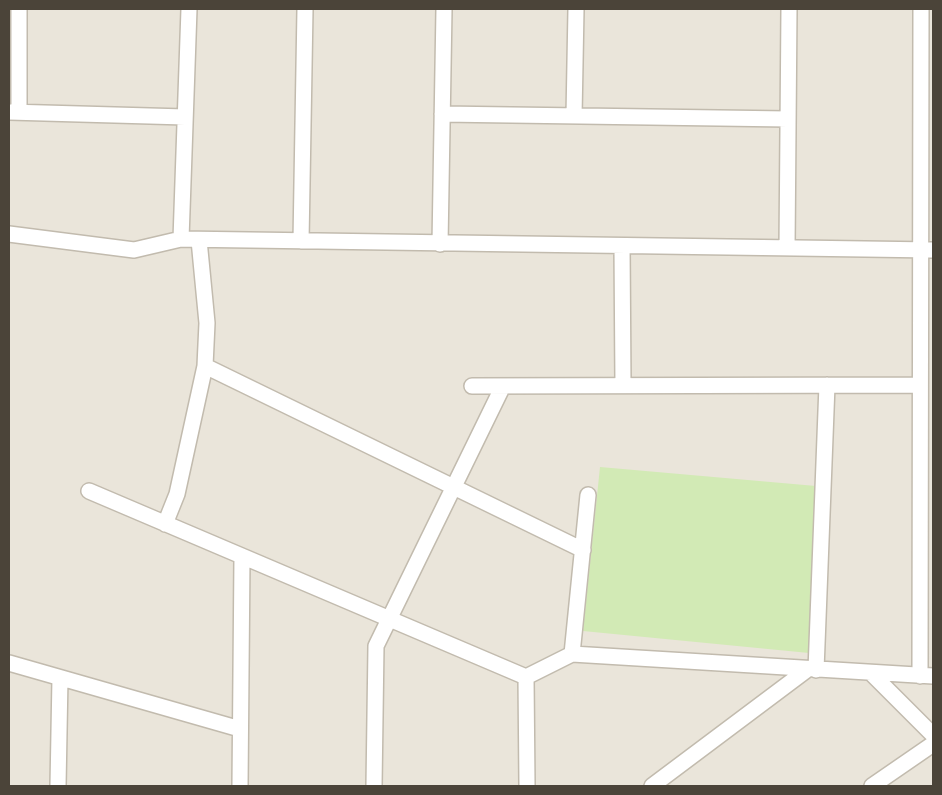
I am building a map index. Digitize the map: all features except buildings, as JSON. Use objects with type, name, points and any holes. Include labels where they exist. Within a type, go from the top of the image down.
[{"type":"street","points":[[19,9],[14,112],[185,116]]},
{"type":"street","points":[[181,239],[188,9]]},
{"type":"street","points":[[301,241],[305,9]]},
{"type":"street","points":[[440,244],[444,9]]},
{"type":"street","points":[[574,116],[576,9]]},
{"type":"street","points":[[787,248],[789,9]]},
{"type":"street","points":[[89,491],[526,677],[572,654],[926,676],[927,535],[920,385],[927,250],[927,116],[921,9]]},
{"type":"street","points":[[442,114],[788,119]]},
{"type":"street","points":[[9,234],[134,250],[181,239],[927,250]]},
{"type":"street","points":[[165,524],[177,494],[205,366],[208,323],[199,240]]},
{"type":"street","points":[[622,246],[623,385]]},
{"type":"street","points":[[205,366],[583,550]]},
{"type":"street","points":[[812,669],[827,385]]},
{"type":"street","points":[[472,386],[920,385]]},
{"type":"street","points":[[374,786],[376,646],[503,386]]},
{"type":"street","points":[[572,654],[588,495]]},
{"type":"street","points":[[240,786],[242,557]]},
{"type":"street","points":[[9,663],[240,729]]},
{"type":"street","points":[[652,786],[812,669]]},
{"type":"street","points":[[871,674],[933,734]]},
{"type":"street","points":[[526,677],[527,786]]},
{"type":"street","points":[[58,786],[60,678]]},
{"type":"street","points":[[872,786],[933,744]]},
{"type":"shaded area","points":[[9,9],[933,9],[933,786],[9,786]]},
{"type":"green space","points":[[600,467],[816,486],[809,653],[583,631]]}]
